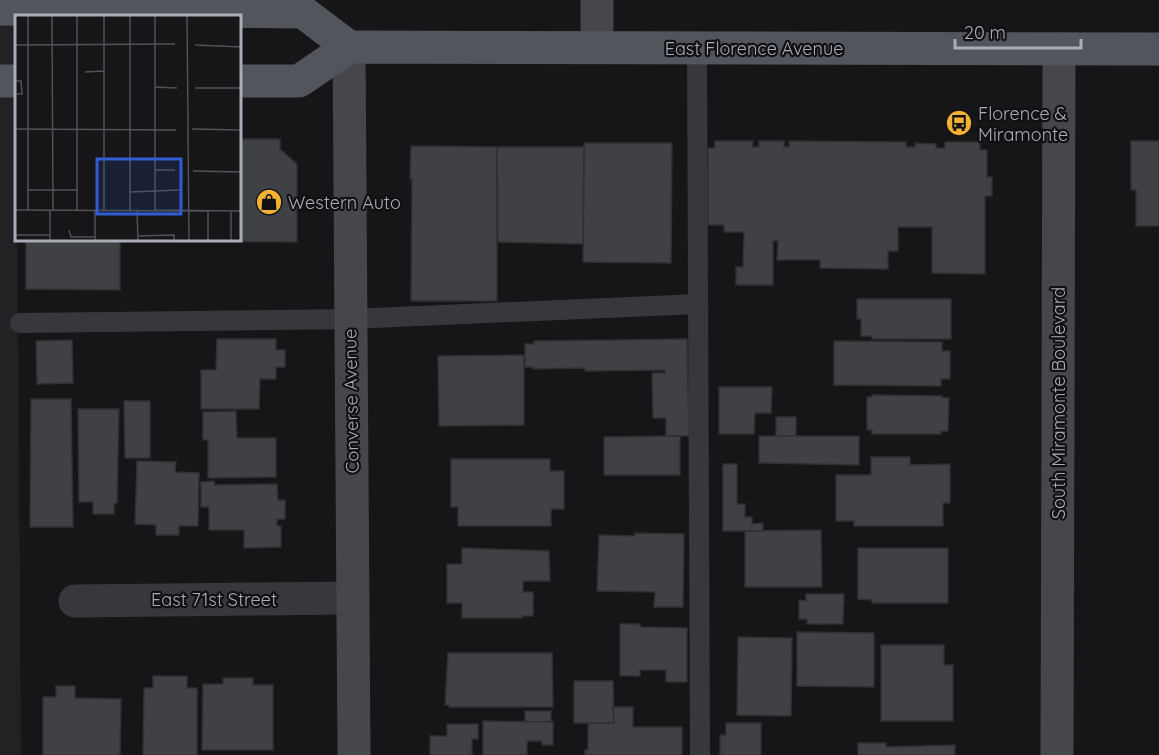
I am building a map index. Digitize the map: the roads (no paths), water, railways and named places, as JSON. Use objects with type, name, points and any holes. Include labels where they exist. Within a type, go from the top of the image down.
[{"type":"main road","points":[[0,9],[303,12],[349,46],[299,81],[242,81]]},
{"type":"main road","name":"East Florence Avenue","points":[[349,46],[1159,49]]},
{"type":"street","points":[[597,0],[597,47]]},
{"type":"street","name":"Converse Avenue","points":[[349,46],[354,755]]},
{"type":"street","name":"South Miramonte Boulevard","points":[[1057,755],[1059,50]]},
{"type":"street","name":"East 71st Street","points":[[75,601],[353,598]]},
{"type":"lane","points":[[697,48],[700,755]]},
{"type":"lane","points":[[20,323],[350,319],[698,304]]},
{"type":"place","name":"Florence & Miramonte","points":[[959,123]]},
{"type":"place","name":"Western Auto","points":[[269,202]]}]
